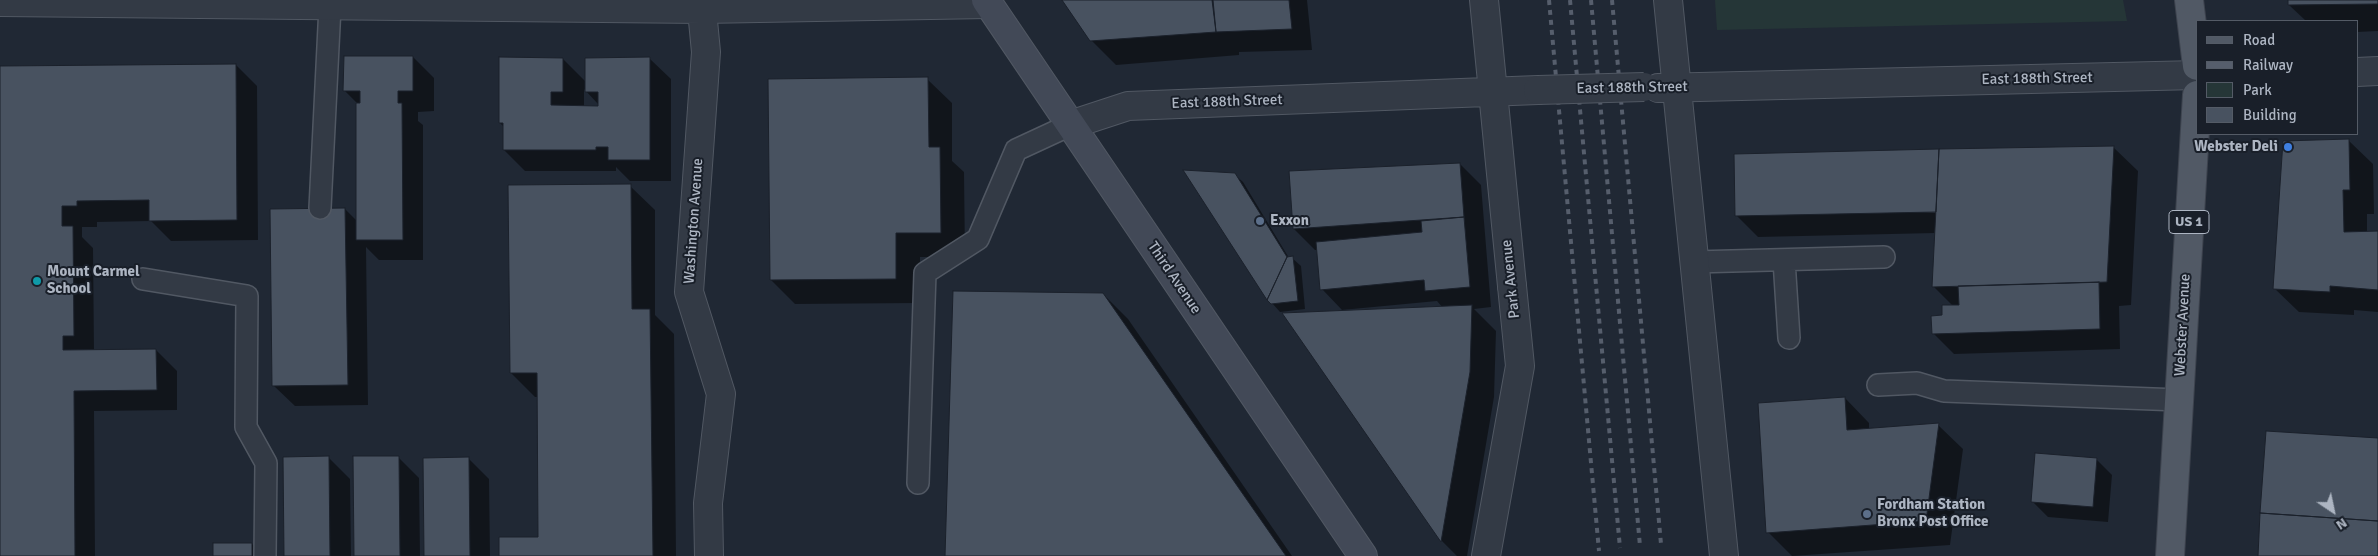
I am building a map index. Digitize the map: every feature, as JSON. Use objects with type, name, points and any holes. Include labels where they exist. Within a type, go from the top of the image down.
[{"type":"main road","points":[[2189,0],[2196,58]]},
{"type":"main road","name":"Third Avenue","points":[[987,2],[1363,556]]},
{"type":"main road","name":"Webster Avenue","points":[[2170,556],[2196,111]]},
{"type":"street","name":"Park Avenue","points":[[1484,0],[1520,366],[1486,556]]},
{"type":"street","points":[[1668,0],[1724,556]]},
{"type":"street","points":[[0,2],[330,6],[987,2]]},
{"type":"street","name":"Washington Avenue","points":[[702,5],[706,52],[689,292],[721,394],[708,503],[709,556]]},
{"type":"street","points":[[2358,72],[2378,71]]},
{"type":"street","name":"East 188th Street","points":[[1070,126],[1128,106],[1538,90],[2196,75]]},
{"type":"lane","points":[[320,208],[330,6]]},
{"type":"lane","points":[[918,483],[925,273],[978,240],[1016,150],[1070,126]]},
{"type":"lane","points":[[1694,262],[1884,257]]},
{"type":"lane","points":[[1784,260],[1789,338]]},
{"type":"lane","points":[[143,278],[247,296],[246,427],[266,464],[265,556]]},
{"type":"lane","points":[[1878,386],[1917,383],[1944,391],[2179,400]]},
{"type":"green space","points":[[1715,0],[2123,0],[2127,21],[1717,30]]},
{"type":"building","points":[[1062,0],[1212,0],[1216,32],[1090,41]]},
{"type":"building","points":[[1213,0],[1289,0],[1292,29],[1216,32]]},
{"type":"building","points":[[2288,0],[2378,0],[2378,4],[2288,5]]},
{"type":"building","points":[[344,56],[413,56],[413,91],[398,91],[398,103],[402,103],[403,240],[356,240],[356,103],[360,103],[360,91],[343,91]]},
{"type":"building","points":[[499,57],[563,58],[563,92],[551,92],[551,105],[598,106],[598,92],[585,92],[585,58],[650,57],[650,160],[608,160],[608,147],[596,147],[596,150],[503,150],[503,123],[499,123]]},
{"type":"building","name":"Mount Carmel School","points":[[236,64],[237,220],[149,221],[149,200],[77,201],[77,206],[62,206],[62,226],[73,226],[74,336],[63,336],[63,350],[156,349],[157,390],[74,391],[75,556],[0,556],[0,66]]},
{"type":"building","points":[[928,77],[929,147],[940,147],[941,233],[896,233],[896,279],[770,280],[768,79]]},
{"type":"building","points":[[2349,139],[2350,190],[2343,190],[2344,232],[2378,231],[2378,290],[2330,286],[2330,292],[2273,289],[2283,141]]},
{"type":"building","points":[[2114,146],[2107,282],[1932,287],[1939,149]]},
{"type":"building","points":[[1939,149],[1936,212],[1735,216],[1734,154]]},
{"type":"building","points":[[1460,163],[1464,217],[1293,229],[1289,171]]},
{"type":"building","points":[[1183,170],[1235,173],[1287,257],[1267,300]]},
{"type":"building","points":[[631,184],[632,309],[650,309],[653,556],[499,556],[499,537],[538,537],[537,373],[510,373],[508,185]]},
{"type":"building","points":[[345,208],[348,385],[272,386],[270,209]]},
{"type":"building","points":[[1464,217],[1470,287],[1425,291],[1424,280],[1320,290],[1316,242],[1422,232],[1421,221]]},
{"type":"building","points":[[1293,256],[1298,301],[1271,304],[1267,300],[1287,257]]},
{"type":"building","points":[[2099,282],[2100,329],[1932,334],[1931,316],[1942,315],[1942,305],[1959,305],[1958,286]]},
{"type":"building","points":[[953,291],[1103,293],[1286,556],[945,556]]},
{"type":"building","points":[[1472,305],[1470,372],[1441,542],[1282,313]]},
{"type":"building","points":[[1845,397],[1847,430],[1939,423],[1926,521],[1766,533],[1758,403]]},
{"type":"building","points":[[2266,431],[2378,438],[2378,521],[2260,513]]},
{"type":"building","points":[[2035,453],[2097,458],[2093,507],[2031,502]]},
{"type":"building","points":[[329,456],[330,556],[284,556],[283,457]]},
{"type":"building","points":[[353,456],[399,456],[400,556],[354,556]]},
{"type":"building","points":[[469,457],[470,556],[424,556],[423,458]]},
{"type":"building","points":[[2260,513],[2378,521],[2378,556],[2258,556]]},
{"type":"building","points":[[213,543],[252,543],[252,556],[213,556]]},
{"type":"railway","points":[[1549,0],[1599,551]]},
{"type":"railway","points":[[1570,0],[1620,548]]},
{"type":"railway","points":[[1591,0],[1640,546]]},
{"type":"railway","points":[[1612,0],[1661,544]]},
{"type":"place","name":"Webster Deli","points":[[2288,147]]},
{"type":"place","name":"Exxon","points":[[1260,221]]},
{"type":"place","name":"Mount Carmel School","points":[[37,281]]},
{"type":"place","name":"Fordham Station Bronx Post Office","points":[[1867,514]]}]
